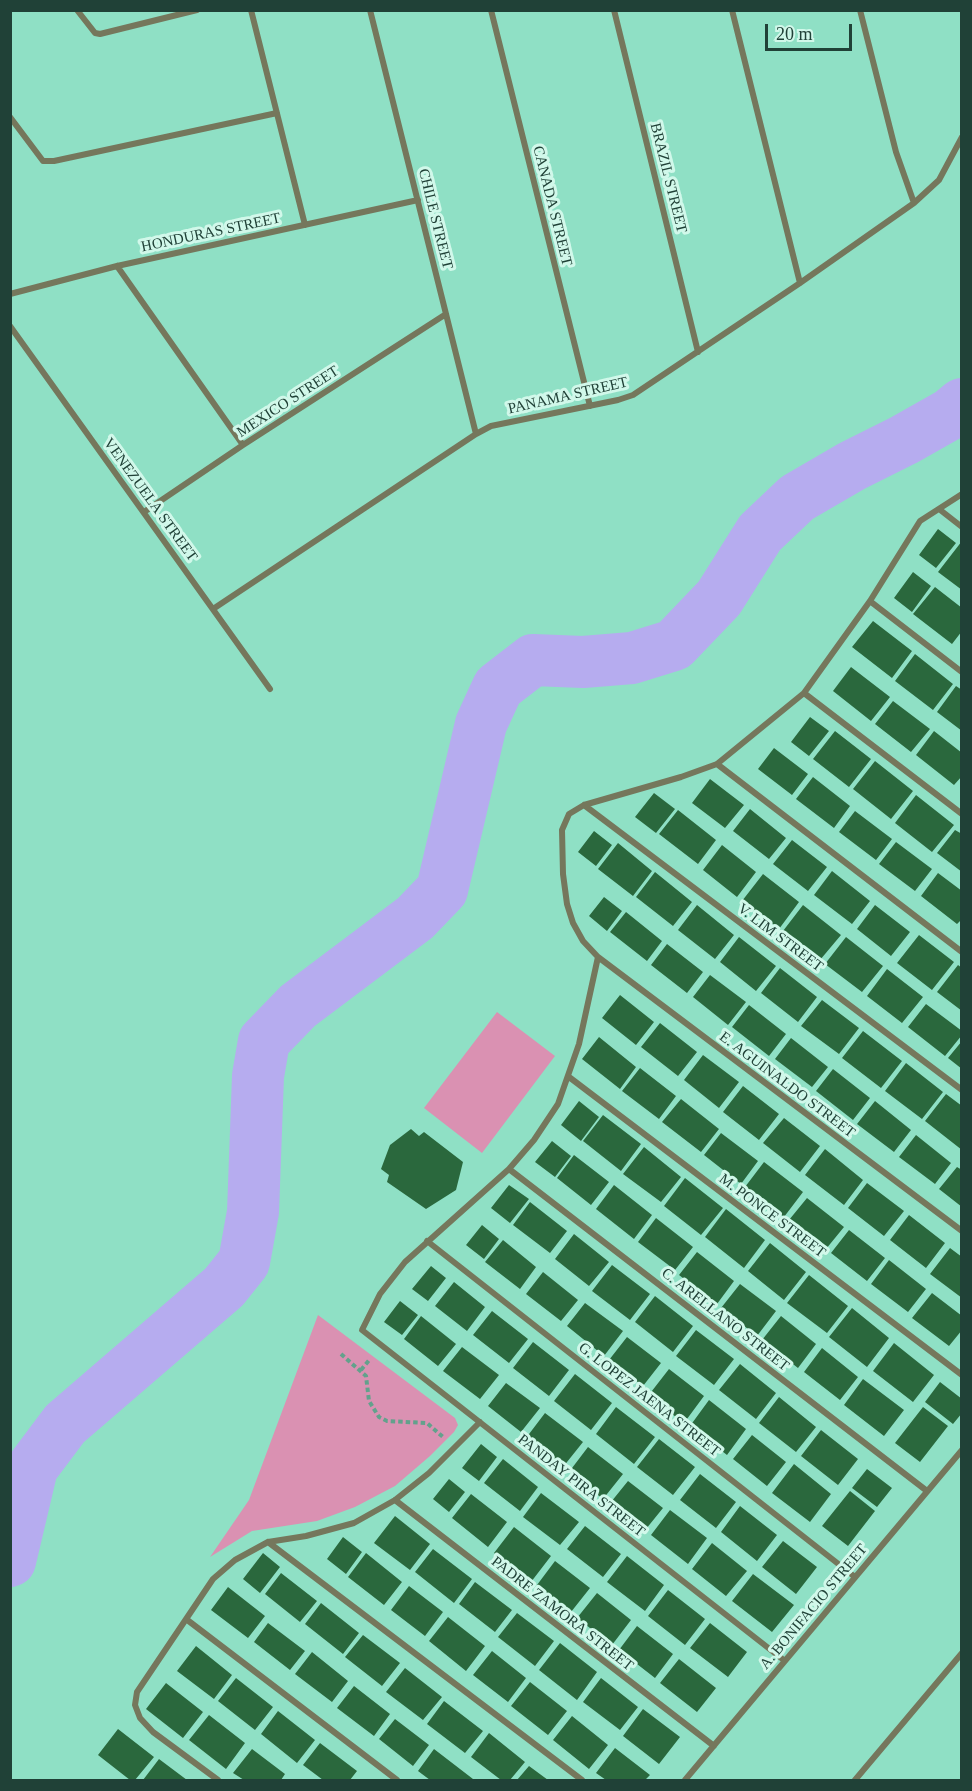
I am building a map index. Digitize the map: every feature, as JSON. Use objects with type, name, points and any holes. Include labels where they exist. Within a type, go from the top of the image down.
[{"type":"street","points":[[77,10],[95,33],[100,34],[197,10]]},
{"type":"street","points":[[251,10],[305,225]]},
{"type":"street","name":"CHILE STREET","points":[[370,10],[477,434]]},
{"type":"street","name":"CANADA STREET","points":[[491,10],[590,406]]},
{"type":"street","name":"BRAZIL STREET","points":[[614,10],[698,352]]},
{"type":"street","points":[[732,10],[800,283]]},
{"type":"street","points":[[860,10],[896,152],[914,203]]},
{"type":"street","points":[[10,117],[43,161],[54,161],[277,113]]},
{"type":"street","name":"PANAMA STREET","points":[[213,609],[491,426],[633,395],[914,203],[939,180],[962,137]]},
{"type":"street","name":"HONDURAS STREET","points":[[10,294],[117,266],[418,200]]},
{"type":"street","points":[[117,266],[243,445]]},
{"type":"street","name":"MEXICO STREET","points":[[144,512],[446,314]]},
{"type":"street","name":"VENEZUELA STREET","points":[[10,326],[270,689]]},
{"type":"street","points":[[584,805],[717,764],[804,693],[870,601],[920,520],[962,494]]},
{"type":"street","points":[[939,509],[962,527]]},
{"type":"street","points":[[870,601],[962,672]]},
{"type":"street","points":[[804,693],[962,814]]},
{"type":"street","points":[[717,764],[962,952]]},
{"type":"street","name":"E. AGUINALDO STREET","points":[[584,805],[570,814],[562,830],[563,874],[567,904],[573,923],[583,941],[598,957],[962,1232]]},
{"type":"street","name":"V. LIM STREET","points":[[584,805],[962,1090]]},
{"type":"street","points":[[427,1241],[480,1197],[509,1169],[534,1140],[558,1104],[569,1077],[598,957]]},
{"type":"street","name":"M. PONCE STREET","points":[[569,1077],[962,1375]]},
{"type":"street","name":"C. ARELLANO STREET","points":[[509,1169],[927,1491]]},
{"type":"street","name":"PANDAY PIRA STREET","points":[[427,1241],[405,1262],[380,1294],[362,1330],[785,1661]]},
{"type":"street","name":"G. LOPEZ JAENA STREET","points":[[427,1241],[855,1577]]},
{"type":"street","points":[[218,1780],[153,1732],[140,1718],[135,1705],[137,1692],[213,1578],[235,1560],[268,1542],[306,1536],[354,1523],[395,1500],[429,1473],[480,1422]]},
{"type":"street","name":"A. BONIFACIO STREET","points":[[685,1780],[962,1450]]},
{"type":"street","name":"PADRE ZAMORA STREET","points":[[395,1500],[714,1746]]},
{"type":"street","points":[[268,1542],[582,1780]]},
{"type":"street","points":[[186,1619],[397,1780]]},
{"type":"street","points":[[855,1780],[962,1653]]},
{"type":"path","points":[[340,1354],[366,1376],[369,1401],[379,1417],[387,1422],[427,1423],[454,1447]]},
{"type":"shaded area","points":[[497,1012],[555,1056],[482,1153],[424,1108]]},
{"type":"shaded area","points":[[318,1315],[455,1418],[458,1425],[430,1456],[395,1486],[355,1507],[317,1521],[252,1531],[210,1557],[249,1500]]},
{"type":"building","points":[[938,529],[956,543],[936,568],[919,555]]},
{"type":"building","points":[[962,541],[962,590],[938,572]]},
{"type":"building","points":[[913,572],[931,586],[912,612],[894,598]]},
{"type":"building","points":[[935,587],[962,608],[962,631],[952,644],[913,614]]},
{"type":"building","points":[[873,621],[912,651],[892,678],[852,647]]},
{"type":"building","points":[[915,654],[953,684],[933,710],[895,681]]},
{"type":"building","points":[[851,667],[890,697],[871,721],[833,691]]},
{"type":"building","points":[[956,686],[962,690],[962,731],[937,712]]},
{"type":"building","points":[[893,701],[930,729],[911,752],[875,724]]},
{"type":"building","points":[[810,717],[829,731],[809,756],[791,742]]},
{"type":"building","points":[[835,731],[871,759],[849,787],[813,759]]},
{"type":"building","points":[[934,731],[962,753],[962,776],[954,785],[916,755]]},
{"type":"building","points":[[774,748],[808,774],[792,795],[758,769]]},
{"type":"building","points":[[875,761],[913,791],[891,819],[853,789]]},
{"type":"building","points":[[813,777],[850,806],[834,828],[796,799]]},
{"type":"building","points":[[710,779],[744,805],[725,828],[692,803]]},
{"type":"building","points":[[654,793],[675,809],[656,833],[635,817]]},
{"type":"building","points":[[916,795],[954,825],[932,852],[895,823]]},
{"type":"building","points":[[750,809],[786,838],[769,859],[733,831]]},
{"type":"building","points":[[678,810],[716,840],[698,864],[659,834]]},
{"type":"building","points":[[855,811],[892,839],[876,860],[839,832]]},
{"type":"building","points":[[955,830],[962,834],[962,872],[937,853]]},
{"type":"building","points":[[594,831],[612,845],[596,866],[578,852]]},
{"type":"building","points":[[792,840],[827,867],[808,891],[773,864]]},
{"type":"building","points":[[896,842],[932,869],[915,891],[879,864]]},
{"type":"building","points":[[618,843],[652,871],[633,896],[598,869]]},
{"type":"building","points":[[722,845],[756,872],[737,897],[703,870]]},
{"type":"building","points":[[832,871],[870,901],[852,924],[814,895]]},
{"type":"building","points":[[655,872],[692,902],[673,926],[636,897]]},
{"type":"building","points":[[938,873],[962,891],[962,919],[957,924],[921,896]]},
{"type":"building","points":[[763,874],[799,902],[779,929],[742,901]]},
{"type":"building","points":[[604,897],[622,911],[607,931],[589,916]]},
{"type":"building","points":[[697,905],[734,935],[715,959],[678,930]]},
{"type":"building","points":[[803,905],[841,935],[820,960],[783,931]]},
{"type":"building","points":[[875,905],[910,932],[891,956],[857,929]]},
{"type":"building","points":[[626,912],[662,941],[647,961],[610,932]]},
{"type":"building","points":[[919,935],[954,962],[932,990],[897,963]]},
{"type":"building","points":[[739,937],[776,966],[756,991],[720,962]]},
{"type":"building","points":[[846,937],[883,966],[862,992],[825,964]]},
{"type":"building","points":[[667,944],[703,972],[687,993],[651,965]]},
{"type":"building","points":[[958,965],[962,968],[962,1011],[937,992]]},
{"type":"building","points":[[780,968],[817,997],[798,1022],[761,993]]},
{"type":"building","points":[[887,969],[923,997],[902,1023],[867,996]]},
{"type":"building","points":[[710,975],[746,1002],[728,1025],[693,997]]},
{"type":"building","points":[[620,995],[654,1022],[636,1045],[602,1018]]},
{"type":"building","points":[[822,1000],[859,1028],[839,1054],[801,1026]]},
{"type":"building","points":[[926,1004],[962,1031],[962,1035],[945,1056],[908,1027]]},
{"type":"building","points":[[749,1005],[786,1034],[769,1056],[732,1027]]},
{"type":"building","points":[[660,1023],[697,1052],[678,1076],[641,1047]]},
{"type":"building","points":[[863,1031],[902,1061],[881,1088],[842,1058]]},
{"type":"building","points":[[599,1037],[636,1067],[620,1089],[582,1059]]},
{"type":"building","points":[[791,1038],[828,1067],[812,1087],[775,1059]]},
{"type":"building","points":[[962,1041],[962,1069],[948,1058]]},
{"type":"building","points":[[703,1055],[739,1082],[719,1108],[684,1080]]},
{"type":"building","points":[[906,1063],[943,1092],[922,1119],[885,1091]]},
{"type":"building","points":[[640,1068],[676,1096],[659,1119],[622,1091]]},
{"type":"building","points":[[833,1069],[870,1098],[853,1120],[816,1091]]},
{"type":"building","points":[[743,1086],[779,1114],[759,1140],[723,1112]]},
{"type":"building","points":[[946,1094],[962,1106],[962,1150],[925,1121]]},
{"type":"building","points":[[681,1099],[719,1129],[701,1152],[662,1122]]},
{"type":"building","points":[[579,1101],[599,1117],[581,1141],[561,1125]]},
{"type":"building","points":[[875,1101],[911,1130],[894,1152],[857,1124]]},
{"type":"building","points":[[603,1115],[641,1144],[621,1171],[583,1141]]},
{"type":"building","points":[[784,1118],[820,1146],[800,1172],[763,1143]]},
{"type":"building","points":[[411,1129],[419,1136],[424,1132],[463,1162],[456,1190],[426,1209],[387,1182],[389,1175],[381,1169],[390,1145]]},
{"type":"building","points":[[721,1133],[758,1161],[741,1184],[704,1155]]},
{"type":"building","points":[[916,1135],[951,1163],[935,1184],[899,1157]]},
{"type":"building","points":[[552,1141],[571,1156],[555,1177],[535,1162]]},
{"type":"building","points":[[644,1147],[681,1177],[661,1202],[623,1174]]},
{"type":"building","points":[[825,1149],[863,1180],[844,1205],[805,1175]]},
{"type":"building","points":[[574,1155],[609,1182],[591,1205],[557,1178]]},
{"type":"building","points":[[764,1162],[803,1192],[784,1217],[745,1187]]},
{"type":"building","points":[[957,1167],[962,1170],[962,1207],[939,1189]]},
{"type":"building","points":[[685,1178],[723,1208],[701,1235],[664,1206]]},
{"type":"building","points":[[867,1183],[904,1211],[884,1236],[848,1208]]},
{"type":"building","points":[[509,1185],[529,1199],[510,1223],[491,1208]]},
{"type":"building","points":[[614,1185],[652,1215],[634,1239],[596,1209]]},
{"type":"building","points":[[807,1198],[844,1227],[826,1249],[789,1220]]},
{"type":"building","points":[[530,1202],[567,1231],[550,1253],[513,1225]]},
{"type":"building","points":[[726,1209],[765,1240],[744,1268],[705,1237]]},
{"type":"building","points":[[909,1215],[945,1243],[926,1268],[890,1240]]},
{"type":"building","points":[[656,1218],[693,1247],[675,1270],[638,1242]]},
{"type":"building","points":[[482,1225],[499,1239],[484,1259],[466,1245]]},
{"type":"building","points":[[849,1230],[885,1258],[867,1281],[831,1253]]},
{"type":"building","points":[[574,1234],[609,1262],[589,1286],[555,1259]]},
{"type":"building","points":[[503,1240],[536,1267],[520,1289],[485,1262]]},
{"type":"building","points":[[770,1243],[806,1272],[784,1300],[748,1271]]},
{"type":"building","points":[[950,1248],[962,1257],[962,1298],[930,1274]]},
{"type":"building","points":[[697,1252],[734,1281],[717,1304],[679,1275]]},
{"type":"building","points":[[889,1260],[926,1289],[908,1312],[871,1284]]},
{"type":"building","points":[[612,1265],[650,1294],[630,1320],[592,1291]]},
{"type":"building","points":[[431,1266],[446,1278],[428,1301],[412,1289]]},
{"type":"building","points":[[543,1272],[578,1300],[561,1321],[526,1294]]},
{"type":"building","points":[[809,1275],[848,1306],[827,1333],[787,1303]]},
{"type":"building","points":[[454,1282],[485,1307],[467,1331],[435,1306]]},
{"type":"building","points":[[740,1284],[776,1311],[757,1336],[721,1308]]},
{"type":"building","points":[[932,1293],[962,1316],[962,1330],[949,1346],[912,1318]]},
{"type":"building","points":[[655,1296],[693,1326],[673,1352],[635,1322]]},
{"type":"building","points":[[400,1301],[418,1315],[402,1335],[384,1322]]},
{"type":"building","points":[[585,1303],[623,1331],[604,1356],[567,1326]]},
{"type":"building","points":[[852,1308],[889,1338],[867,1367],[829,1337]]},
{"type":"building","points":[[492,1311],[528,1339],[509,1363],[473,1335]]},
{"type":"building","points":[[421,1316],[456,1344],[438,1366],[404,1339]]},
{"type":"building","points":[[781,1316],[816,1344],[798,1368],[762,1340]]},
{"type":"building","points":[[696,1330],[734,1359],[714,1385],[676,1356]]},
{"type":"building","points":[[627,1337],[661,1363],[643,1386],[609,1360]]},
{"type":"building","points":[[533,1342],[569,1370],[549,1396],[513,1368]]},
{"type":"building","points":[[894,1343],[934,1375],[913,1402],[873,1371]]},
{"type":"building","points":[[462,1347],[499,1375],[480,1399],[443,1371]]},
{"type":"building","points":[[822,1348],[858,1377],[840,1400],[804,1372]]},
{"type":"building","points":[[740,1364],[776,1393],[756,1419],[719,1390]]},
{"type":"building","points":[[669,1369],[704,1396],[684,1423],[648,1396]]},
{"type":"building","points":[[575,1374],[612,1403],[591,1430],[554,1401]]},
{"type":"building","points":[[863,1379],[904,1410],[884,1436],[844,1405]]},
{"type":"building","points":[[940,1382],[962,1399],[962,1413],[953,1424],[925,1402]]},
{"type":"building","points":[[506,1383],[540,1408],[521,1432],[488,1406]]},
{"type":"building","points":[[779,1397],[816,1427],[796,1452],[759,1423]]},
{"type":"building","points":[[709,1400],[746,1429],[727,1455],[690,1426]]},
{"type":"building","points":[[616,1407],[655,1437],[634,1464],[596,1434]]},
{"type":"building","points":[[923,1407],[948,1426],[920,1462],[895,1443]]},
{"type":"building","points":[[545,1413],[583,1442],[563,1467],[526,1438]]},
{"type":"building","points":[[821,1430],[858,1459],[838,1485],[801,1456]]},
{"type":"building","points":[[752,1435],[786,1462],[767,1486],[733,1459]]},
{"type":"building","points":[[659,1439],[695,1467],[673,1495],[637,1467]]},
{"type":"building","points":[[481,1444],[497,1457],[479,1481],[462,1468]]},
{"type":"building","points":[[588,1447],[623,1474],[603,1499],[569,1472]]},
{"type":"building","points":[[503,1459],[538,1487],[520,1511],[484,1483]]},
{"type":"building","points":[[794,1464],[831,1494],[810,1522],[772,1493]]},
{"type":"building","points":[[867,1469],[892,1488],[877,1507],[852,1488]]},
{"type":"building","points":[[700,1474],[736,1502],[716,1528],[680,1500]]},
{"type":"building","points":[[449,1479],[465,1492],[449,1512],[433,1499]]},
{"type":"building","points":[[628,1481],[663,1508],[646,1529],[611,1502]]},
{"type":"building","points":[[850,1491],[875,1511],[848,1546],[822,1526]]},
{"type":"building","points":[[541,1493],[579,1522],[560,1545],[523,1517]]},
{"type":"building","points":[[471,1494],[507,1522],[488,1547],[452,1518]]},
{"type":"building","points":[[740,1506],[777,1535],[757,1561],[721,1532]]},
{"type":"building","points":[[670,1510],[707,1538],[688,1564],[651,1535]]},
{"type":"building","points":[[395,1516],[430,1544],[410,1570],[374,1543]]},
{"type":"building","points":[[585,1526],[621,1554],[603,1577],[567,1549]]},
{"type":"building","points":[[514,1527],[551,1556],[531,1582],[494,1553]]},
{"type":"building","points":[[343,1537],[362,1552],[346,1574],[327,1559]]},
{"type":"building","points":[[783,1541],[817,1567],[796,1594],[762,1567]]},
{"type":"building","points":[[712,1543],[747,1571],[726,1596],[692,1569]]},
{"type":"building","points":[[433,1549],[472,1579],[454,1603],[415,1572]]},
{"type":"building","points":[[263,1553],[280,1567],[260,1593],[243,1579]]},
{"type":"building","points":[[366,1553],[402,1582],[384,1605],[348,1577]]},
{"type":"building","points":[[627,1556],[664,1585],[645,1611],[607,1582]]},
{"type":"building","points":[[555,1561],[590,1588],[571,1612],[537,1585]]},
{"type":"building","points":[[281,1573],[317,1601],[300,1622],[265,1594]]},
{"type":"building","points":[[753,1574],[794,1605],[772,1632],[732,1601]]},
{"type":"building","points":[[475,1582],[512,1610],[495,1632],[459,1604]]},
{"type":"building","points":[[409,1586],[443,1612],[425,1636],[391,1610]]},
{"type":"building","points":[[228,1587],[265,1616],[248,1638],[211,1610]]},
{"type":"building","points":[[668,1590],[705,1619],[685,1645],[648,1616]]},
{"type":"building","points":[[597,1593],[631,1620],[612,1645],[577,1618]]},
{"type":"building","points":[[321,1603],[359,1633],[343,1654],[305,1624]]},
{"type":"building","points":[[517,1613],[554,1641],[535,1666],[498,1637]]},
{"type":"building","points":[[448,1617],[485,1646],[466,1671],[429,1641]]},
{"type":"building","points":[[268,1623],[305,1651],[290,1670],[254,1642]]},
{"type":"building","points":[[710,1623],[747,1652],[728,1677],[690,1648]]},
{"type":"building","points":[[637,1626],[673,1654],[655,1678],[619,1650]]},
{"type":"building","points":[[363,1635],[400,1663],[382,1686],[345,1657]]},
{"type":"building","points":[[560,1643],[597,1672],[577,1700],[539,1670]]},
{"type":"building","points":[[196,1646],[232,1675],[214,1699],[177,1671]]},
{"type":"building","points":[[492,1651],[526,1678],[508,1702],[473,1675]]},
{"type":"building","points":[[312,1652],[348,1681],[332,1702],[295,1674]]},
{"type":"building","points":[[679,1659],[716,1688],[697,1712],[660,1683]]},
{"type":"building","points":[[405,1668],[442,1697],[423,1720],[386,1692]]},
{"type":"building","points":[[236,1678],[273,1707],[255,1730],[218,1701]]},
{"type":"building","points":[[601,1678],[638,1707],[620,1730],[583,1702]]},
{"type":"building","points":[[530,1682],[567,1711],[548,1735],[511,1706]]},
{"type":"building","points":[[166,1683],[203,1712],[183,1738],[146,1709]]},
{"type":"building","points":[[354,1686],[390,1714],[374,1736],[337,1708]]},
{"type":"building","points":[[444,1701],[483,1731],[465,1753],[427,1724]]},
{"type":"building","points":[[643,1709],[680,1737],[659,1764],[623,1736]]},
{"type":"building","points":[[278,1711],[315,1740],[297,1763],[261,1734]]},
{"type":"building","points":[[209,1715],[245,1743],[226,1769],[189,1740]]},
{"type":"building","points":[[572,1716],[608,1745],[589,1769],[553,1740]]},
{"type":"building","points":[[395,1719],[429,1745],[413,1766],[379,1739]]},
{"type":"building","points":[[118,1729],[154,1757],[135,1780],[130,1780],[98,1755]]},
{"type":"building","points":[[489,1733],[525,1762],[510,1780],[501,1780],[471,1757]]},
{"type":"building","points":[[320,1743],[357,1771],[350,1780],[323,1780],[303,1765]]},
{"type":"building","points":[[615,1748],[650,1775],[645,1780],[606,1780],[596,1773]]},
{"type":"building","points":[[252,1749],[285,1774],[281,1780],[244,1780],[233,1773]]},
{"type":"building","points":[[434,1749],[473,1779],[430,1780],[418,1771]]},
{"type":"building","points":[[159,1759],[187,1780],[143,1780]]},
{"type":"building","points":[[529,1766],[548,1780],[517,1780]]},
{"type":"waterway","points":[[10,1561],[32,1468],[65,1424],[224,1287],[244,1262],[253,1212],[258,1076],[264,1041],[298,1006],[415,918],[442,890],[481,724],[498,687],[533,660],[583,662],[632,658],[674,645],[719,598],[760,533],[797,498],[950,414],[962,404]]}]
